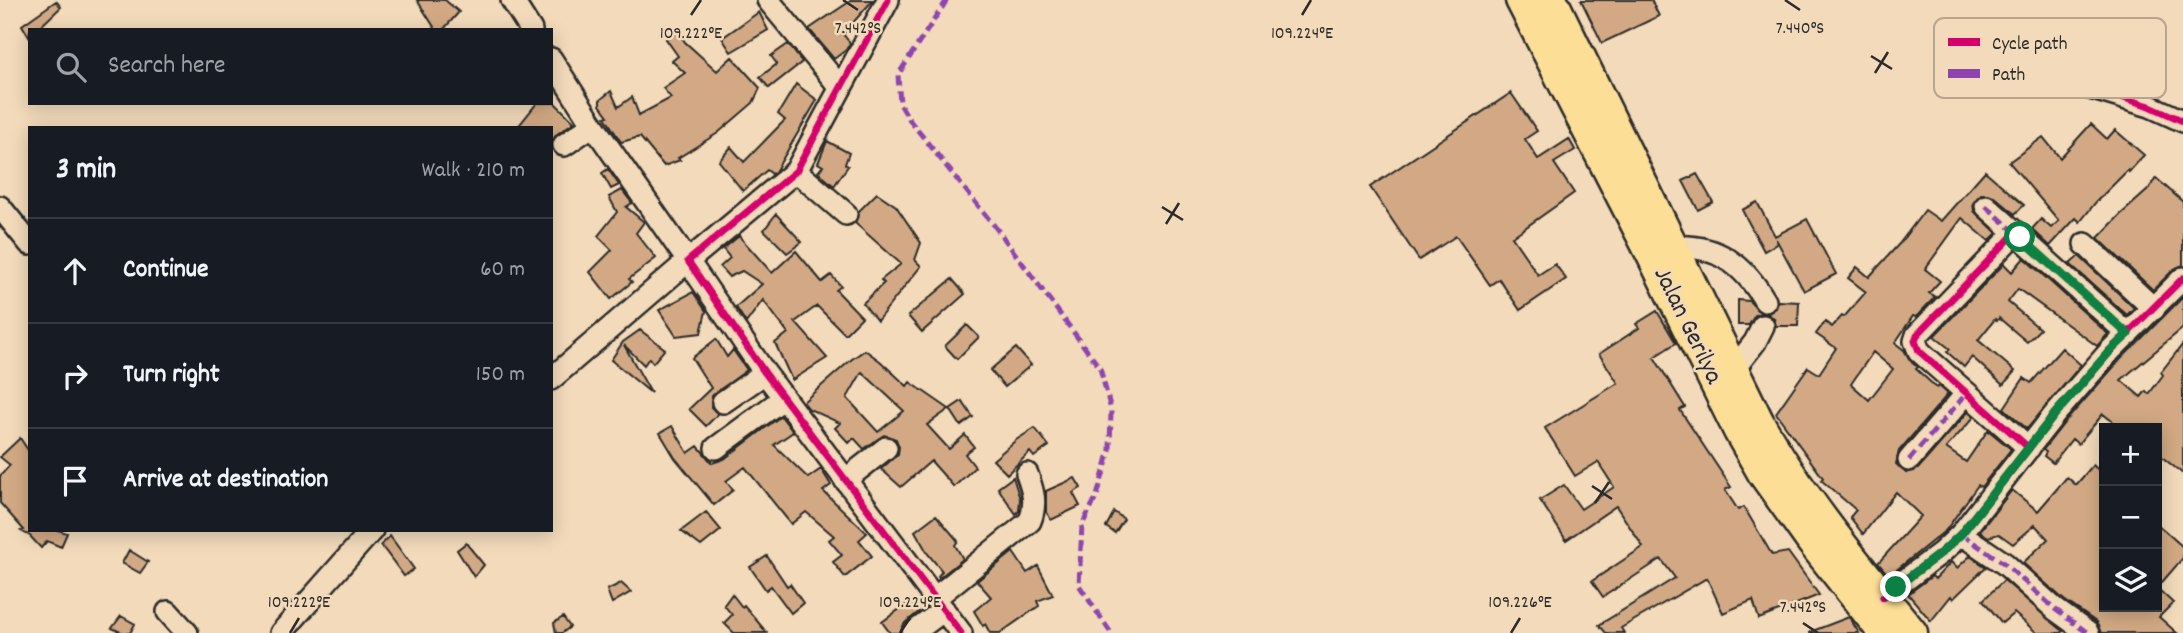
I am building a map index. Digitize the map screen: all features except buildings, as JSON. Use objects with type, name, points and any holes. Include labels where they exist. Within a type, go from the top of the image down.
[{"type":"highway","name":"Jalan Gerilya","points":[[1521,0],[1733,370],[1778,457],[1822,523],[1912,633]]},
{"type":"highway","name":"Jalan Gerilya","points":[[1552,0],[1739,431],[1763,473],[1813,543],[1884,633]]},
{"type":"street","points":[[512,0],[530,28]]},
{"type":"street","points":[[768,0],[840,87]]},
{"type":"street","points":[[553,377],[796,171],[888,0]]},
{"type":"street","points":[[553,62],[593,125],[765,373],[961,633]]},
{"type":"street","points":[[2123,98],[2150,106],[2183,121]]},
{"type":"street","points":[[565,145],[593,125]]},
{"type":"street","points":[[796,171],[846,214]]},
{"type":"street","points":[[1986,206],[2128,334]]},
{"type":"street","points":[[0,207],[28,242]]},
{"type":"street","points":[[2015,233],[1917,335],[1915,341],[1919,352],[2029,447]]},
{"type":"street","points":[[2085,244],[2154,309]]},
{"type":"street","points":[[1663,251],[1688,246],[1718,254],[1741,267],[1765,301]]},
{"type":"street","points":[[1883,597],[1961,534],[2029,447],[2110,351],[2183,278]]},
{"type":"street","points":[[1733,370],[1755,342],[1763,326]]},
{"type":"street","points":[[723,402],[765,373]]},
{"type":"street","points":[[1909,460],[1966,393]]},
{"type":"street","points":[[716,448],[784,398]]},
{"type":"street","points":[[845,480],[886,448]]},
{"type":"street","points":[[913,633],[939,604],[1030,521],[1035,509],[1035,498],[1027,474]]},
{"type":"street","points":[[281,633],[370,532]]},
{"type":"street","points":[[1961,534],[2005,564],[2056,610],[2088,633]]},
{"type":"street","points":[[168,612],[187,633]]},
{"type":"marked path","points":[[947,0],[898,75],[900,104],[911,122],[1000,233],[1100,368],[1111,410],[1110,450],[1097,496],[1082,525],[1079,585],[1111,633]]},
{"type":"marked path","points":[[1986,206],[2128,334]]},
{"type":"marked path","points":[[1909,460],[1967,393]]},
{"type":"marked path","points":[[1961,534],[2005,564],[2056,610],[2088,633]]},
{"type":"cycle path","points":[[888,0],[796,171],[688,261],[765,373],[961,633]]},
{"type":"cycle path","points":[[2123,98],[2150,106],[2183,121]]},
{"type":"cycle path","points":[[2015,233],[1917,335],[1915,341],[1919,351],[2029,448]]},
{"type":"cycle path","points":[[1883,597],[1961,534],[2055,414],[2110,351],[2183,278]]},
{"type":"route","points":[[1896,587],[1961,534],[2055,414],[2128,334],[2020,237]]}]
